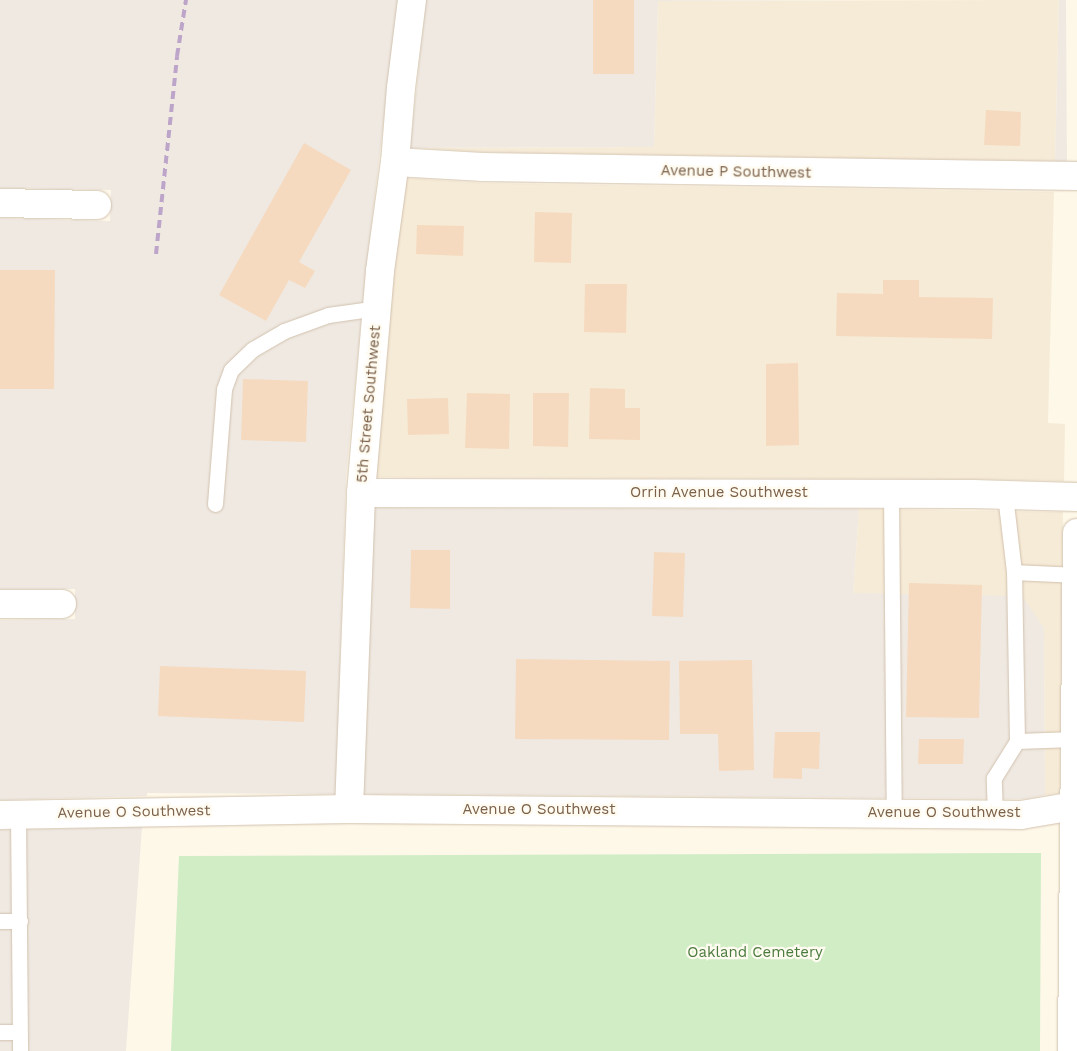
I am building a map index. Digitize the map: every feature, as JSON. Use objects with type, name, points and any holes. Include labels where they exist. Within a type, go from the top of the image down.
[{"type":"street","name":"5th Street Southwest","points":[[349,809],[361,493],[377,308],[412,0]]},
{"type":"street","name":"Avenue P Southwest","points":[[395,162],[483,167],[1077,176]]},
{"type":"street","points":[[0,203],[97,205]]},
{"type":"street","name":"Orrin Avenue Southwest","points":[[361,493],[891,494],[1077,497]]},
{"type":"street","points":[[1072,1051],[1077,533]]},
{"type":"street","points":[[0,604],[62,604]]},
{"type":"street","name":"Avenue O Southwest","points":[[9,814],[349,809],[1021,815],[1075,806]]},
{"type":"lane","points":[[215,504],[224,389],[231,370],[253,349],[284,331],[328,315],[377,308]]},
{"type":"lane","points":[[891,494],[894,813]]},
{"type":"lane","points":[[995,815],[994,778],[1017,741],[1014,572],[1005,495]]},
{"type":"lane","points":[[1014,572],[1077,574]]},
{"type":"lane","points":[[1017,741],[1074,739]]},
{"type":"lane","points":[[9,814],[20,921],[20,1051]]},
{"type":"lane","points":[[0,921],[20,921]]},
{"type":"lane","points":[[0,1032],[19,1032]]},
{"type":"shaded area","points":[[0,0],[398,0],[366,270],[346,477],[336,794],[147,793],[147,796],[0,800],[0,620],[75,619],[75,589],[0,589],[0,218],[110,221],[111,190],[0,188]]},
{"type":"shaded area","points":[[426,0],[841,0],[658,1],[654,147],[410,148]]},
{"type":"shaded area","points":[[1059,0],[1055,161],[483,152],[421,148],[654,147],[658,1]]},
{"type":"shaded area","points":[[1059,0],[1066,0],[1067,161],[1055,161]]},
{"type":"shaded area","points":[[407,178],[483,183],[1054,192],[1048,423],[1065,424],[1064,481],[376,477],[393,273]]},
{"type":"shaded area","points":[[374,508],[859,509],[853,593],[1022,596],[1044,628],[1045,795],[1025,799],[363,794]]},
{"type":"shaded area","points":[[859,509],[1063,512],[1060,793],[1045,795],[1044,628],[853,593]]},
{"type":"shaded area","points":[[142,827],[126,1051],[0,1051],[0,830]]},
{"type":"green space","name":"Oakland Cemetery","points":[[1041,853],[1040,1051],[171,1051],[179,856]]},
{"type":"building","points":[[593,0],[634,0],[634,74],[593,74]]},
{"type":"building","points":[[986,110],[1021,112],[1020,146],[984,145]]},
{"type":"building","points":[[304,143],[351,170],[299,262],[315,271],[305,288],[289,280],[266,321],[219,295]]},
{"type":"building","points":[[535,212],[572,213],[571,263],[534,262]]},
{"type":"building","points":[[417,225],[464,226],[463,256],[416,254]]},
{"type":"building","points":[[0,270],[55,270],[54,389],[0,389]]},
{"type":"building","points":[[883,280],[919,280],[919,297],[993,298],[992,339],[836,336],[837,293],[883,294]]},
{"type":"building","points":[[585,284],[627,284],[626,333],[584,332]]},
{"type":"building","points":[[798,363],[799,445],[766,446],[766,364]]},
{"type":"building","points":[[243,379],[308,381],[306,442],[241,440]]},
{"type":"building","points":[[590,388],[625,389],[625,408],[640,408],[640,440],[589,439]]},
{"type":"building","points":[[467,393],[510,394],[509,449],[465,448]]},
{"type":"building","points":[[533,393],[569,393],[568,447],[533,446]]},
{"type":"building","points":[[448,398],[449,434],[408,435],[407,399]]},
{"type":"building","points":[[411,550],[450,550],[450,609],[410,608]]},
{"type":"building","points":[[654,552],[685,553],[683,617],[652,616]]},
{"type":"building","points":[[909,583],[982,585],[979,718],[906,717]]},
{"type":"building","points":[[516,659],[670,661],[669,740],[515,739]]},
{"type":"building","points":[[752,660],[754,770],[719,771],[718,734],[680,734],[679,661]]},
{"type":"building","points":[[160,666],[306,671],[304,722],[158,716]]},
{"type":"building","points":[[775,732],[820,732],[819,769],[802,768],[802,779],[773,778]]},
{"type":"building","points":[[919,739],[964,739],[963,764],[918,764]]},
{"type":"railway","points":[[156,254],[177,56],[186,0]]}]
